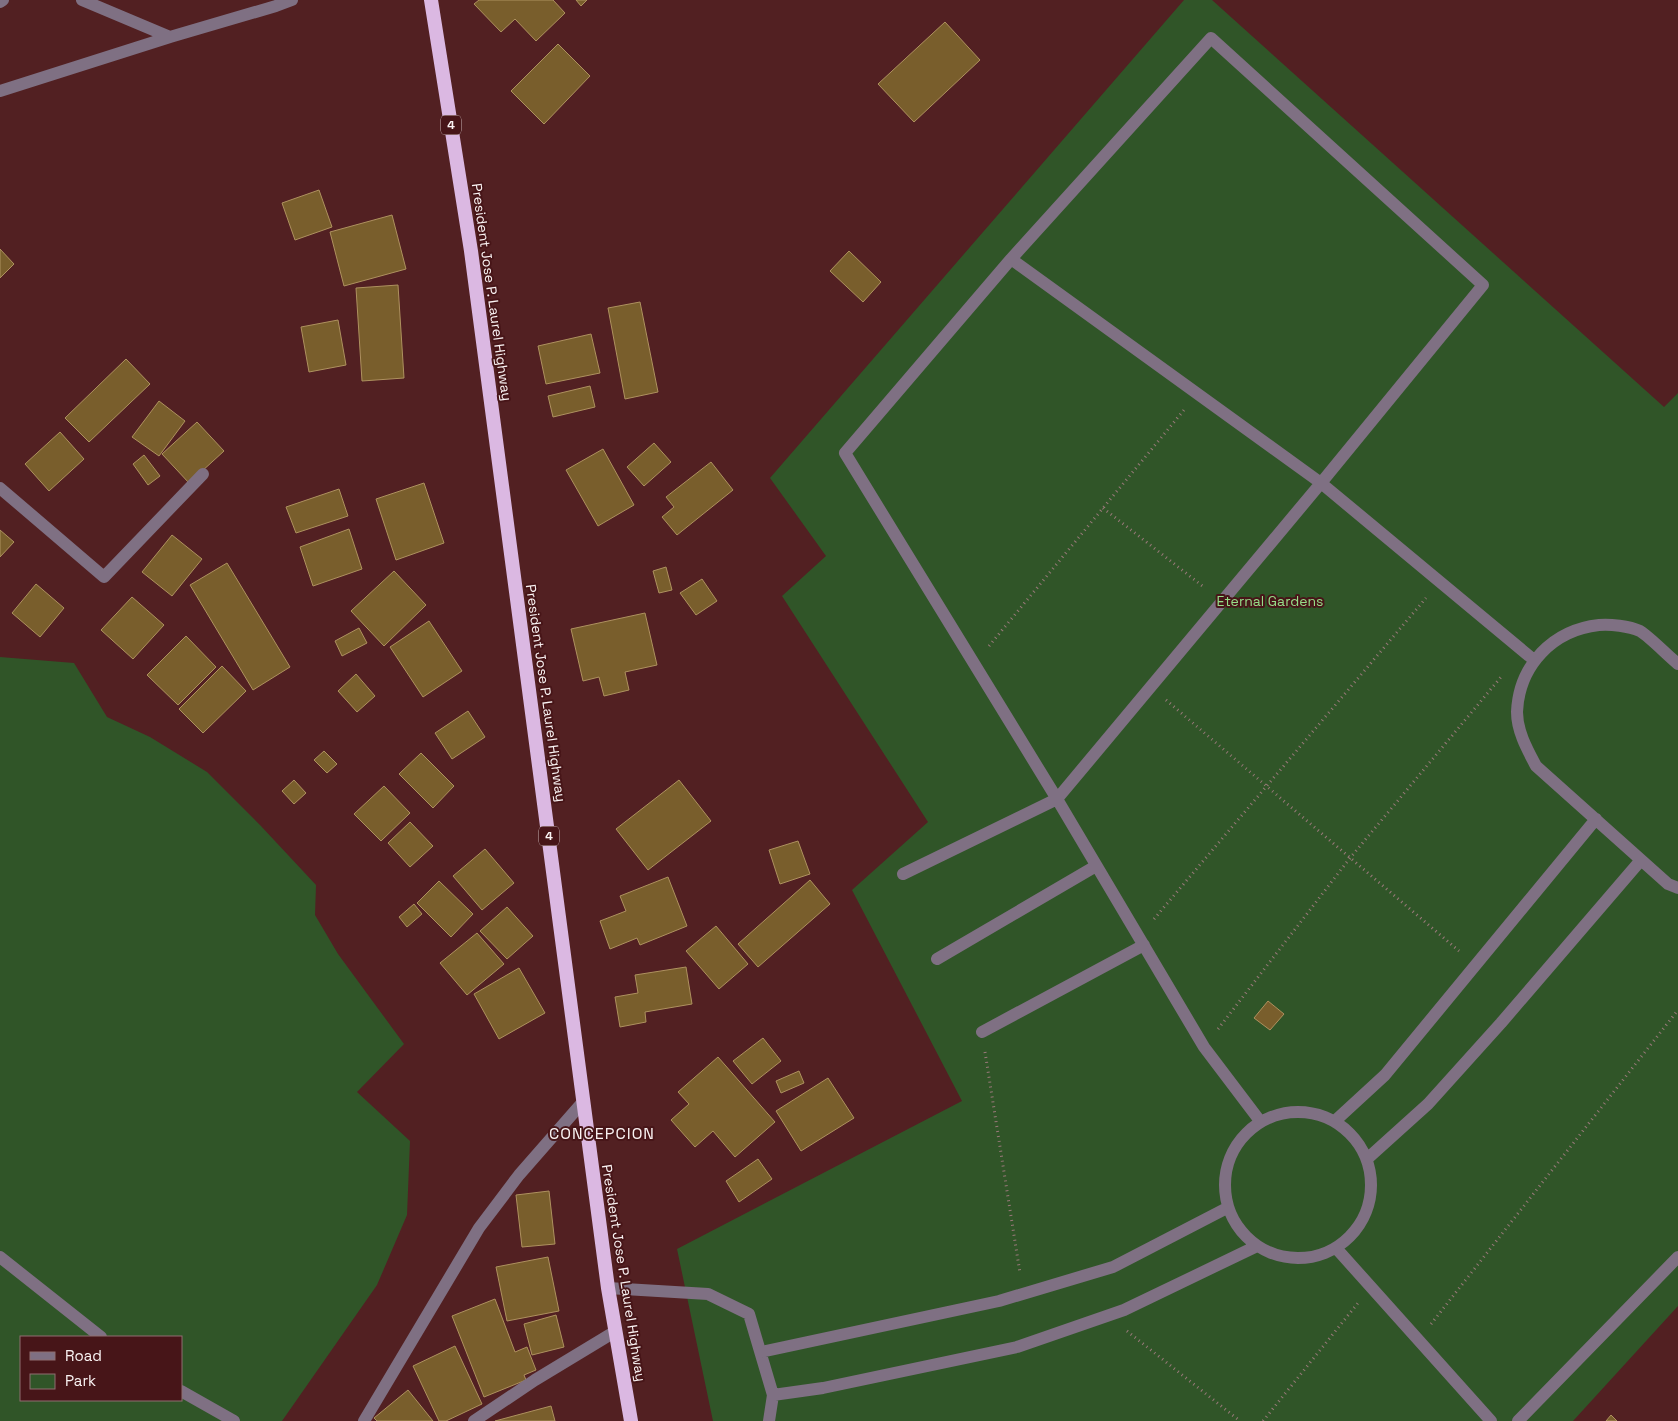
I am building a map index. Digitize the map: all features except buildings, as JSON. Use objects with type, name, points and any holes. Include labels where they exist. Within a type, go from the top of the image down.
[{"type":"highway","name":"President Jose P. Laurel Highway","points":[[431,0],[472,261],[608,1288],[631,1421]]},
{"type":"street","points":[[0,2],[4,0]]},
{"type":"street","points":[[82,0],[170,37]]},
{"type":"street","points":[[0,91],[292,0]]},
{"type":"street","points":[[903,874],[1057,799],[1321,483],[1483,285],[1211,38],[1011,259],[846,453],[1057,799],[1204,1047],[1260,1121]]},
{"type":"street","points":[[1011,259],[1321,483],[1534,660]]},
{"type":"street","points":[[0,488],[104,577],[203,474]]},
{"type":"street","points":[[1678,664],[1640,631],[1611,624],[1582,627],[1555,640],[1534,660],[1521,686],[1517,713],[1522,741],[1536,766],[1640,860],[1668,884],[1678,888]]},
{"type":"street","points":[[1335,1121],[1385,1075],[1596,819]]},
{"type":"street","points":[[1367,1159],[1428,1104],[1501,1023],[1640,860]]},
{"type":"street","points":[[937,959],[1096,866]]},
{"type":"street","points":[[982,1032],[1141,941]]},
{"type":"street","points":[[364,1421],[478,1228],[519,1175],[582,1103]]},
{"type":"street","points":[[1298,1111],[1335,1121],[1354,1137],[1367,1159],[1371,1192],[1369,1200],[1360,1224],[1336,1248],[1307,1258],[1277,1256],[1257,1246],[1235,1224],[1227,1208],[1225,1171],[1237,1143],[1260,1121],[1298,1111]]},
{"type":"street","points":[[761,1352],[999,1301],[1113,1266],[1227,1208]]},
{"type":"street","points":[[773,1395],[823,1388],[1016,1347],[1124,1310],[1257,1246]]},
{"type":"street","points":[[1336,1248],[1491,1421]]},
{"type":"street","points":[[1518,1421],[1678,1257]]},
{"type":"street","points":[[0,1258],[100,1336]]},
{"type":"street","points":[[608,1288],[708,1294],[749,1314],[773,1395],[769,1421]]},
{"type":"street","points":[[474,1421],[535,1380],[616,1331]]},
{"type":"street","points":[[182,1392],[229,1420]]},
{"type":"path","points":[[974,664],[1197,394]]},
{"type":"path","points":[[1103,508],[1222,601]]},
{"type":"path","points":[[1141,941],[1266,787],[1440,582]]},
{"type":"path","points":[[1204,1047],[1350,858],[1524,650]]},
{"type":"path","points":[[1150,687],[1475,964]]},
{"type":"path","points":[[1418,1340],[1678,1010]]},
{"type":"path","points":[[982,1032],[1023,1293]]},
{"type":"path","points":[[1263,1421],[1371,1286]]},
{"type":"path","points":[[1108,1316],[1240,1421]]},
{"type":"green space","name":"Eternal Gardens","points":[[1184,0],[1212,0],[1664,407],[1678,393],[1678,1306],[1573,1421],[713,1421],[677,1249],[962,1101],[852,890],[928,822],[782,596],[826,556],[770,478]]},
{"type":"green space","points":[[0,657],[74,663],[107,717],[150,737],[207,772],[316,885],[315,915],[338,954],[404,1044],[357,1092],[410,1141],[407,1215],[377,1285],[282,1421],[0,1421]]},
{"type":"district","name":"CONCEPCION","points":[[602,1133]]}]
